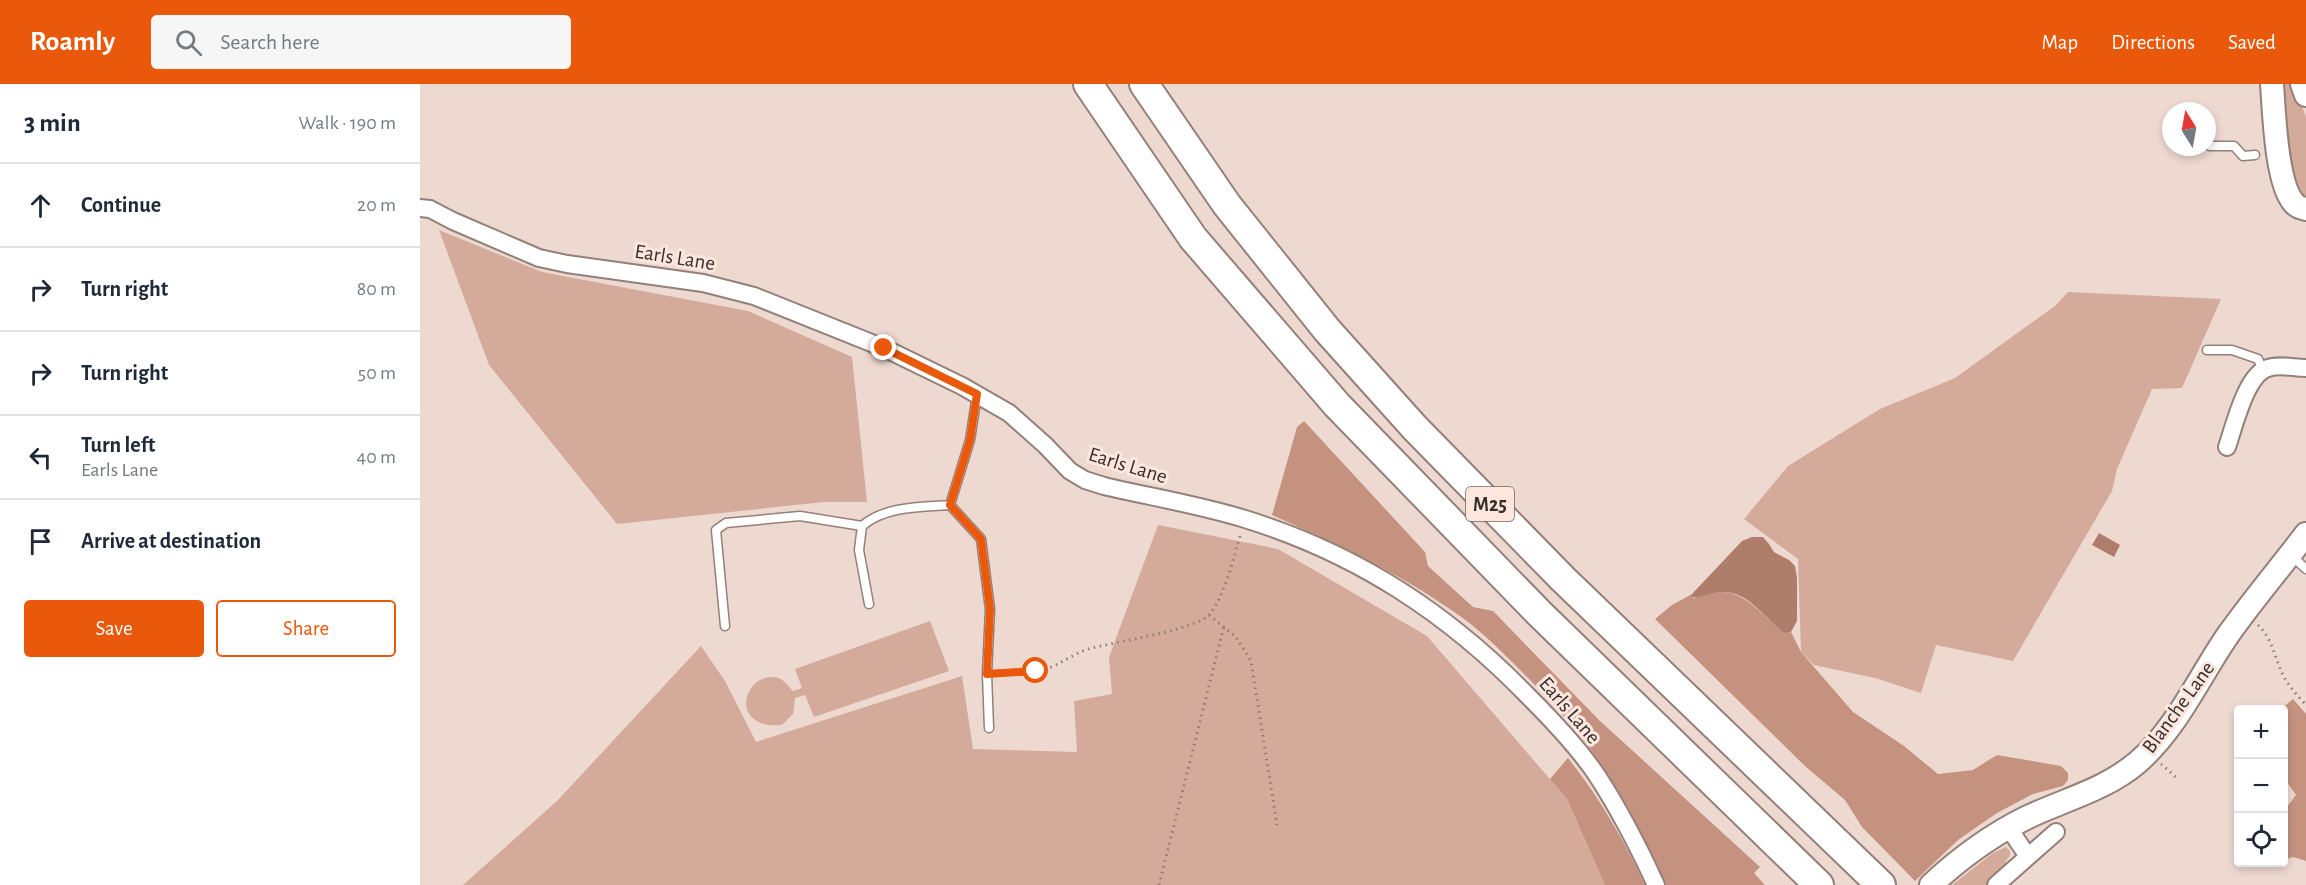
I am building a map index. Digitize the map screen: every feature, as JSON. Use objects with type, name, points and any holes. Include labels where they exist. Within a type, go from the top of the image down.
[{"type":"highway","name":"M25","points":[[1088,84],[1193,238],[1337,405],[1539,614],[1819,885]]},
{"type":"highway","name":"M25","points":[[1143,84],[1227,205],[1327,330],[1414,428],[1563,579],[1881,885]]},
{"type":"street","points":[[2272,84],[2272,155],[2288,194],[2294,203],[2306,209]]},
{"type":"street","points":[[2302,84],[2306,95]]},
{"type":"street","name":"Earls Lane","points":[[420,208],[430,208],[453,221],[539,258],[703,283],[754,296],[884,348],[977,394],[1009,413],[1070,471],[1085,480],[1245,519],[1327,550],[1374,574],[1418,601],[1494,660],[1557,725],[1597,776],[1643,857],[1656,885]]},
{"type":"street","points":[[2227,447],[2250,383],[2263,370],[2279,367],[2306,368]]},
{"type":"street","name":"Blanche Lane","points":[[1931,885],[1947,870],[2008,827],[2099,788],[2138,762],[2167,730],[2227,636],[2245,613],[2298,561],[2306,534]]},
{"type":"street","points":[[2008,827],[2027,855]]},
{"type":"street","points":[[1996,885],[2027,855],[2056,832]]},
{"type":"lane","points":[[2216,146],[2234,146],[2243,156],[2255,155]]},
{"type":"lane","points":[[2207,350],[2232,350],[2258,359],[2263,370]]},
{"type":"lane","points":[[950,505],[970,440],[977,394]]},
{"type":"lane","points":[[869,604],[859,550],[862,526],[871,518],[900,510],[950,505]]},
{"type":"lane","points":[[950,505],[981,539],[990,609],[987,674],[989,728]]},
{"type":"lane","points":[[724,626],[716,530],[726,523],[800,516],[862,526]]},
{"type":"path","points":[[987,674],[1036,671],[1058,666],[1077,652],[1111,642],[1187,627],[1209,615],[1224,585],[1245,519]]},
{"type":"path","points":[[2245,613],[2264,630],[2284,678],[2306,705]]},
{"type":"path","points":[[1209,615],[1236,637],[1251,661],[1277,825]]},
{"type":"path","points":[[1159,885],[1224,626]]},
{"type":"shaded area","points":[[2279,84],[2294,84],[2306,117],[2306,200],[2294,188]]},
{"type":"shaded area","points":[[439,230],[542,272],[748,311],[852,357],[867,502],[824,502],[617,524],[489,365]]},
{"type":"shaded area","points":[[2068,292],[2221,299],[2182,388],[2152,389],[2117,469],[2112,491],[2013,661],[1936,645],[1921,693],[1875,678],[1814,665],[1801,652],[1798,559],[1744,519],[1788,466],[1880,409],[1955,378],[2055,306]]},
{"type":"shaded area","points":[[1304,421],[1425,552],[1428,566],[1473,607],[1493,611],[1599,720],[1760,867],[1754,873],[1765,885],[1666,885],[1633,820],[1596,757],[1559,711],[1496,647],[1465,620],[1413,585],[1344,548],[1272,515],[1297,427]]},
{"type":"shaded area","points":[[1158,525],[1278,549],[1427,636],[1567,799],[1605,885],[463,885],[557,801],[701,646],[725,681],[756,742],[962,676],[973,749],[1077,752],[1074,701],[1112,694],[1109,657]]},
{"type":"shaded area","points":[[2099,533],[2120,545],[2114,557],[2092,545]]},
{"type":"shaded area","points":[[1752,537],[1763,537],[1774,552],[1795,566],[1797,621],[1791,632],[1785,633],[1777,628],[1757,608],[1733,593],[1719,592],[1692,597],[1692,594],[1742,541]]},
{"type":"shaded area","points":[[1723,592],[1741,597],[1785,633],[1791,632],[1801,652],[1853,712],[1904,746],[1938,774],[1973,770],[1997,755],[2061,766],[2068,773],[2068,780],[2063,786],[2033,794],[1997,813],[1958,840],[1915,881],[1862,827],[1845,800],[1806,767],[1655,619],[1672,605],[1692,594],[1694,598],[1705,593]]},
{"type":"shaded area","points":[[930,621],[949,671],[814,717],[805,695],[795,698],[793,714],[782,725],[764,724],[753,718],[747,710],[746,700],[750,690],[757,682],[767,677],[779,678],[793,691],[802,688],[795,669]]},
{"type":"shaded area","points":[[2293,699],[2306,714],[2306,861],[2293,857],[2288,859],[2288,806],[2296,795],[2288,784],[2288,705],[2286,705]]},
{"type":"shaded area","points":[[1568,758],[1610,819],[1645,885],[1605,885],[1567,799],[1550,779]]},
{"type":"shaded area","points":[[2006,847],[2010,851],[2010,856],[2005,861],[2008,865],[1987,885],[1952,885],[1993,853]]},
{"type":"route","points":[[884,348],[977,394],[970,440],[950,505],[981,539],[990,609],[987,674],[1036,671]]}]
